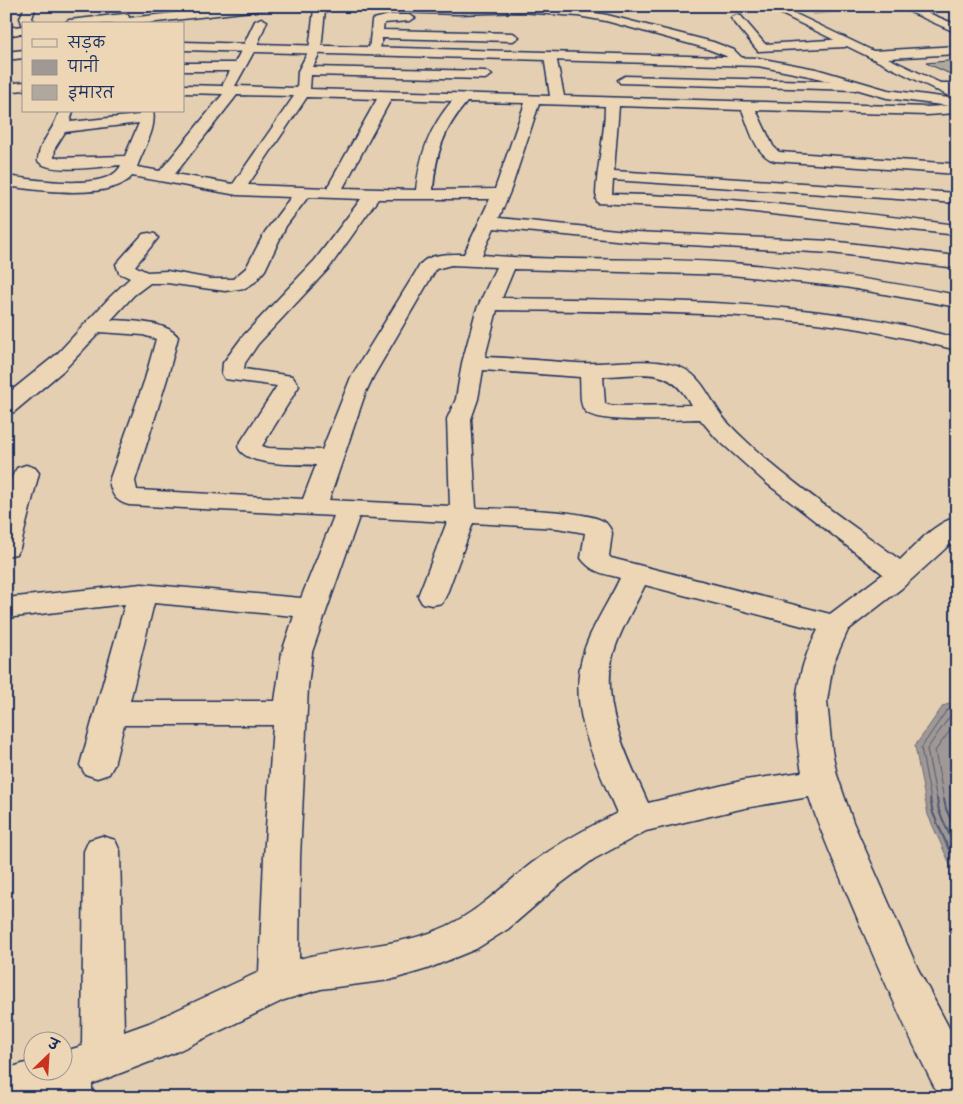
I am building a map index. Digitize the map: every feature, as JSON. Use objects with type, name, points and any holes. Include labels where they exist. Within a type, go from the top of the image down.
[{"type":"street","points":[[27,22],[26,18],[31,6]]},
{"type":"street","points":[[84,22],[202,6]]},
{"type":"street","points":[[124,22],[269,6]]},
{"type":"street","points":[[315,6],[458,11],[520,9],[578,13],[614,20],[709,45],[730,53],[739,61]]},
{"type":"street","points":[[770,6],[957,96]]},
{"type":"street","points":[[781,6],[859,45],[859,48]]},
{"type":"street","points":[[237,190],[303,93],[305,71],[314,50],[320,7]]},
{"type":"street","points":[[914,10],[957,30]]},
{"type":"street","points":[[374,51],[378,21],[389,18],[532,22]]},
{"type":"street","points":[[737,18],[762,48],[845,43]]},
{"type":"street","points":[[165,175],[230,90],[238,68],[250,48],[261,21]]},
{"type":"street","points":[[6,32],[22,30]]},
{"type":"street","points":[[377,34],[513,38]]},
{"type":"street","points":[[185,46],[739,61],[771,64],[802,70],[856,86],[900,96],[957,103]]},
{"type":"street","points":[[873,55],[957,50]]},
{"type":"street","points":[[6,56],[22,54]]},
{"type":"street","points":[[482,54],[489,98]]},
{"type":"street","points":[[550,56],[558,99]]},
{"type":"street","points":[[617,57],[632,102]]},
{"type":"street","points":[[185,67],[238,68]]},
{"type":"street","points":[[305,71],[485,75]]},
{"type":"street","points":[[625,80],[856,86]]},
{"type":"street","points":[[6,88],[22,86]]},
{"type":"street","points":[[940,87],[957,87]]},
{"type":"street","points":[[185,89],[927,111],[957,109]]},
{"type":"street","points":[[332,194],[386,95]]},
{"type":"street","points":[[424,195],[430,148],[446,117],[463,97]]},
{"type":"street","points":[[470,261],[501,194],[534,98]]},
{"type":"street","points":[[612,101],[612,131],[604,175],[607,210],[622,236]]},
{"type":"street","points":[[747,106],[766,148],[775,156],[957,169]]},
{"type":"street","points":[[927,111],[957,119]]},
{"type":"street","points":[[66,112],[65,119],[46,154],[46,161],[50,163],[129,165],[165,175],[237,190],[332,194],[501,194]]},
{"type":"street","points":[[6,181],[99,186],[120,178],[129,165],[146,129],[147,115],[60,128]]},
{"type":"street","points":[[604,175],[957,198]]},
{"type":"street","points":[[149,238],[125,264],[126,269],[145,278],[157,277],[221,284],[246,280],[254,271],[280,221],[303,192]]},
{"type":"street","points":[[332,458],[266,455],[251,450],[250,446],[288,386],[280,380],[233,374],[232,368],[234,362],[250,340],[322,264],[373,194]]},
{"type":"street","points":[[607,210],[646,199],[715,204],[957,230]]},
{"type":"street","points":[[489,222],[622,236],[831,247],[957,262]]},
{"type":"street","points":[[313,508],[354,394],[362,377],[429,265],[441,260],[507,264],[733,270],[832,280],[957,301]]},
{"type":"street","points":[[432,596],[464,515],[458,426],[460,412],[465,406],[469,393],[472,363],[489,304],[507,264]]},
{"type":"street","points":[[6,408],[72,352],[131,288],[145,278]]},
{"type":"street","points":[[489,304],[709,310],[798,316],[876,326],[957,344]]},
{"type":"street","points":[[96,326],[155,332],[166,337],[156,379],[122,481],[125,494],[139,499],[557,520],[590,525],[596,528],[599,533],[595,558],[601,564],[836,625]]},
{"type":"street","points":[[472,363],[591,370],[662,369],[672,371],[691,384],[714,423],[790,491],[901,574]]},
{"type":"street","points":[[591,370],[594,408],[600,411],[611,413],[708,412]]},
{"type":"street","points":[[6,548],[16,520],[26,473]]},
{"type":"street","points":[[278,983],[282,857],[290,713],[297,652],[350,510]]},
{"type":"street","points":[[957,524],[870,600],[841,619],[836,625],[820,659],[812,684],[810,698],[816,763],[820,782],[844,844],[910,997],[957,1086]]},
{"type":"street","points":[[636,574],[597,657],[592,680],[597,718],[637,819]]},
{"type":"street","points":[[6,608],[142,593],[312,608]]},
{"type":"street","points":[[97,765],[142,593]]},
{"type":"street","points":[[111,713],[290,713]]},
{"type":"street","points":[[6,1090],[81,1076],[278,983],[321,971],[390,962],[427,952],[462,937],[494,917],[546,874],[581,849],[637,819],[745,794],[820,782]]},
{"type":"street","points":[[81,1076],[102,851]]},
{"type":"shaded area","points":[[800,6],[902,6],[814,14]]},
{"type":"water","points":[[957,701],[957,880],[928,815],[915,746],[943,706]]},
{"type":"building","points":[[957,60],[957,77],[926,63]]}]
